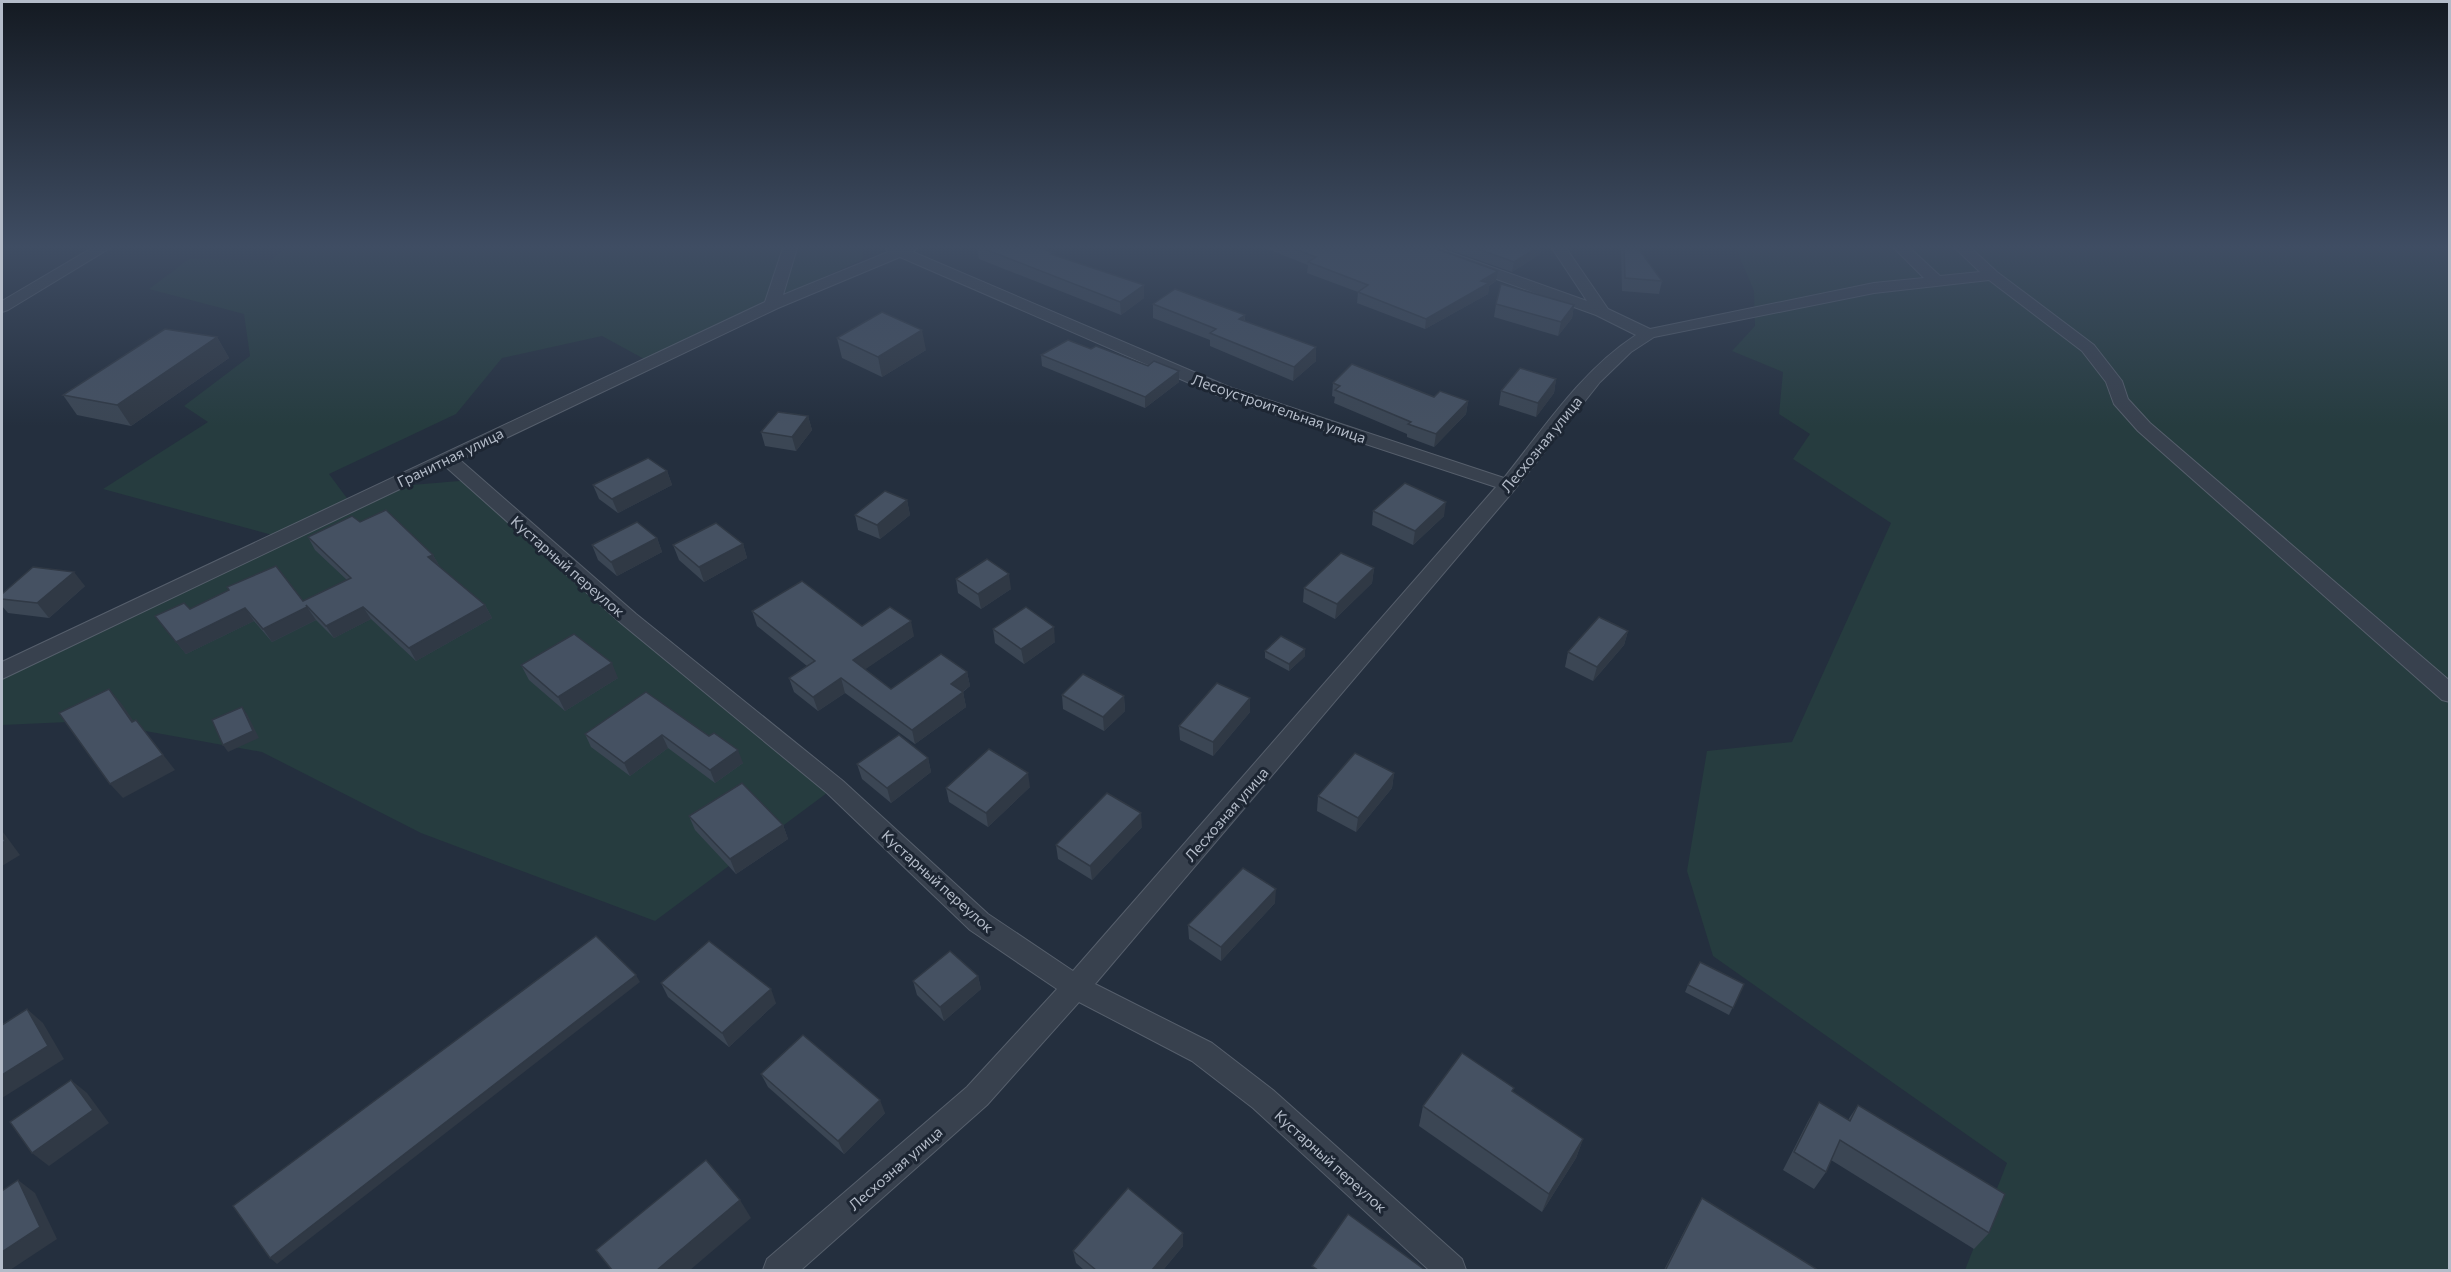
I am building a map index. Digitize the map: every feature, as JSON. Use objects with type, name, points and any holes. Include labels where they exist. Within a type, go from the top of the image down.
[{"type":"street","name":"Гранитная улица","points":[[2,671],[765,307]]},
{"type":"street","name":"Лесоустроительная улица","points":[[1033,307],[1223,391],[1508,485]]},
{"type":"street","points":[[1589,307],[1648,334],[1779,307]]},
{"type":"street","points":[[1599,307],[1602,312]]},
{"type":"street","points":[[2035,307],[2088,348],[2114,381],[2120,400],[2144,427],[2450,694]]},
{"type":"street","name":"Лесхозная улица","points":[[778,1270],[977,1096],[1076,987],[1508,485],[1594,378],[1625,349],[1648,334]]},
{"type":"street","name":"Кустарный переулок","points":[[447,458],[629,619],[836,787],[979,922],[1076,987],[1210,1059],[1263,1099],[1451,1270]]},
{"type":"green space","points":[[219,307],[759,307],[646,360],[602,336],[502,358],[456,414],[329,474],[349,501],[276,536],[103,489],[208,422],[184,406],[250,356],[244,314]]},
{"type":"green space","points":[[1754,307],[2449,307],[2449,1270],[1965,1270],[2007,1163],[1713,956],[1687,871],[1707,751],[1792,742],[1891,523],[1793,459],[1810,434],[1779,414],[1783,372],[1732,351],[1755,326]]},
{"type":"green space","points":[[471,480],[835,787],[655,921],[421,833],[262,752],[90,721],[2,725],[2,671],[388,487]]},
{"type":"building","points":[[1161,307],[1224,307],[1245,315],[1239,319],[1316,347],[1294,367],[1210,333],[1216,329]]},
{"type":"building","points":[[1397,307],[1446,307],[1426,319]]},
{"type":"building","points":[[1508,307],[1572,307],[1561,322]]},
{"type":"building","points":[[882,312],[922,330],[878,357],[837,338]]},
{"type":"building","points":[[165,329],[217,337],[117,405],[63,395]]},
{"type":"building","points":[[1068,340],[1091,349],[1096,346],[1148,366],[1154,361],[1179,371],[1145,397],[1041,355]]},
{"type":"building","points":[[1352,364],[1434,397],[1440,391],[1468,401],[1436,434],[1408,424],[1411,422],[1335,390],[1340,386],[1333,383]]},
{"type":"building","points":[[1520,368],[1556,379],[1538,403],[1501,391]]},
{"type":"building","points":[[778,412],[808,416],[792,437],[761,432]]},
{"type":"building","points":[[648,458],[667,471],[612,499],[593,485]]},
{"type":"building","points":[[1405,483],[1446,502],[1415,531],[1373,511]]},
{"type":"building","points":[[885,491],[907,500],[877,525],[855,515]]},
{"type":"building","points":[[386,510],[433,555],[428,557],[485,605],[409,648],[363,607],[326,626],[306,605],[307,607],[263,629],[245,608],[176,642],[155,616],[184,603],[190,609],[229,590],[227,587],[276,566],[303,601],[351,578],[308,537],[352,516],[360,522]]},
{"type":"building","points":[[637,522],[657,538],[611,562],[592,545]]},
{"type":"building","points":[[716,523],[743,544],[699,567],[673,545]]},
{"type":"building","points":[[1341,553],[1374,568],[1337,604],[1304,588]]},
{"type":"building","points":[[987,559],[1009,574],[978,594],[956,579]]},
{"type":"building","points":[[33,567],[74,572],[37,603],[2,599],[2,594]]},
{"type":"building","points":[[802,581],[862,626],[890,607],[911,621],[853,660],[891,689],[941,654],[967,672],[951,684],[963,692],[912,730],[841,678],[813,697],[789,678],[815,661],[752,611]]},
{"type":"building","points":[[1026,607],[1054,627],[1021,649],[993,629]]},
{"type":"building","points":[[1599,617],[1628,631],[1597,667],[1568,652]]},
{"type":"building","points":[[574,634],[612,663],[558,697],[521,665]]},
{"type":"building","points":[[1281,636],[1305,649],[1289,664],[1265,651]]},
{"type":"building","points":[[1083,674],[1124,696],[1103,717],[1062,695]]},
{"type":"building","points":[[1217,683],[1250,698],[1213,742],[1179,726]]},
{"type":"building","points":[[109,689],[132,722],[136,720],[163,755],[110,784],[59,713]]},
{"type":"building","points":[[646,692],[709,736],[714,733],[738,750],[710,770],[662,735],[624,763],[585,734]]},
{"type":"building","points":[[242,707],[253,731],[223,745],[212,720]]},
{"type":"building","points":[[899,735],[928,758],[887,788],[857,764]]},
{"type":"building","points":[[989,749],[1028,773],[986,813],[946,788]]},
{"type":"building","points":[[1355,753],[1394,773],[1358,818],[1318,796]]},
{"type":"building","points":[[742,783],[783,825],[730,859],[689,816]]},
{"type":"building","points":[[1107,793],[1141,813],[1090,866],[1056,845]]},
{"type":"building","points":[[1243,868],[1276,889],[1221,947],[1188,925]]},
{"type":"building","points":[[596,936],[636,975],[270,1258],[233,1206]]},
{"type":"building","points":[[709,941],[771,989],[722,1033],[661,983]]},
{"type":"building","points":[[950,951],[978,976],[940,1007],[913,981]]},
{"type":"building","points":[[1700,962],[1744,984],[1733,1008],[1688,985]]},
{"type":"building","points":[[27,1009],[48,1046],[2,1075],[2,1025]]},
{"type":"building","points":[[803,1035],[880,1100],[838,1141],[761,1074]]},
{"type":"building","points":[[1462,1053],[1514,1088],[1512,1091],[1583,1139],[1549,1194],[1423,1106]]},
{"type":"building","points":[[71,1080],[93,1110],[32,1153],[10,1122]]},
{"type":"building","points":[[1819,1102],[1850,1121],[1858,1105],[2005,1194],[1989,1233],[1840,1140],[1826,1172],[1794,1152]]},
{"type":"building","points":[[706,1160],[740,1200],[657,1270],[612,1270],[596,1250]]},
{"type":"building","points":[[18,1180],[40,1227],[2,1252],[2,1191]]},
{"type":"building","points":[[1128,1188],[1183,1233],[1152,1270],[1096,1270],[1073,1251]]},
{"type":"building","points":[[1702,1198],[1818,1270],[1667,1270]]},
{"type":"building","points":[[1348,1214],[1425,1270],[1318,1270],[1312,1266]]}]
